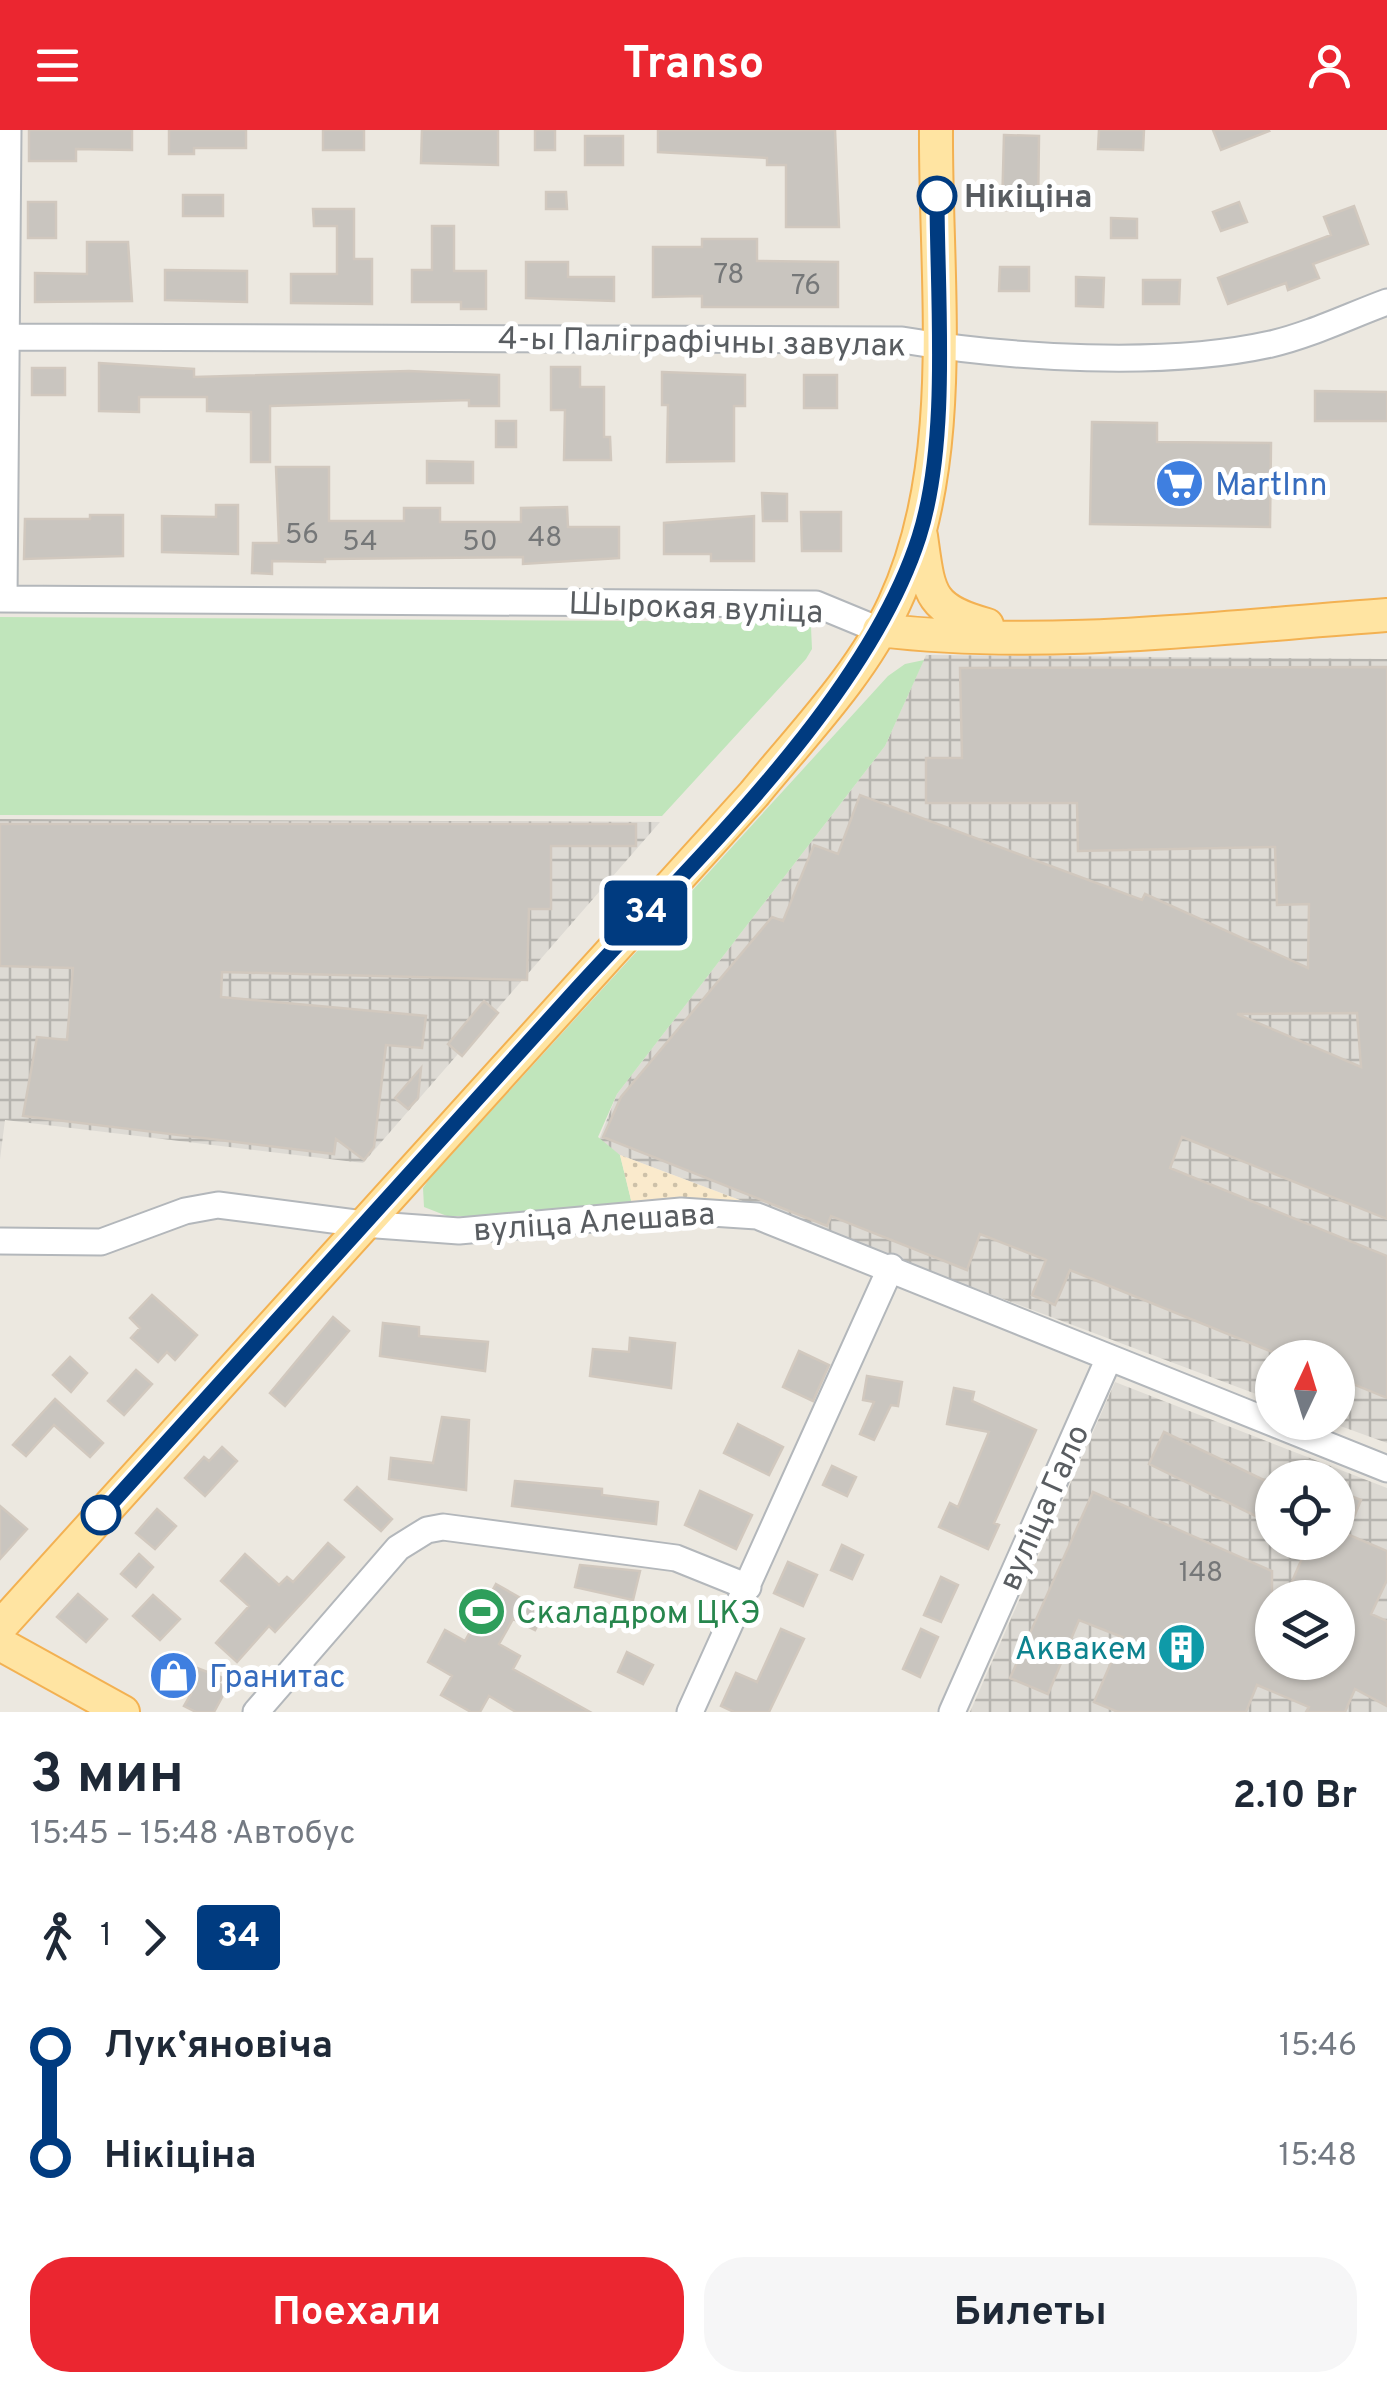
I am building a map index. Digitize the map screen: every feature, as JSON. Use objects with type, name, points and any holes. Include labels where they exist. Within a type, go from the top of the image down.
[{"type":"main road","points":[[0,1627],[754,794],[860,662],[880,630],[920,534],[933,470],[936,130]]},
{"type":"main road","points":[[920,534],[936,602],[950,615],[1025,636]]},
{"type":"main road","name":"Шырокая вуліца","points":[[880,630],[926,636],[1025,636],[1387,615]]},
{"type":"main road","points":[[0,1644],[123,1712]]},
{"type":"street","points":[[2,599],[8,130]]},
{"type":"street","name":"4-ы Паліграфічны завулак","points":[[8,337],[902,340],[937,346],[1105,357],[1238,350],[1275,343],[1387,302]]},
{"type":"street","name":"Шырокая вуліца","points":[[2,599],[816,604],[880,630]]},
{"type":"street","name":"вуліца Алешава","points":[[1,1242],[101,1242],[185,1211],[218,1205],[363,1224],[459,1231],[681,1211],[730,1212],[779,1222],[1387,1469]]},
{"type":"street","points":[[690,1712],[891,1266]]},
{"type":"street","name":"вуліца Гало","points":[[952,1712],[1109,1358]]},
{"type":"street","points":[[256,1712],[398,1548],[426,1530],[443,1528],[639,1551],[676,1558],[748,1587]]},
{"type":"shaded area","points":[[926,655],[1387,659],[1387,1443],[1355,1431],[1355,1340],[1255,1340],[1255,1394],[620,1155],[599,1140],[617,1094],[885,746]]},
{"type":"shaded area","points":[[0,819],[660,822],[363,1163],[5,1120],[0,1159]]},
{"type":"shaded area","points":[[1115,1382],[1255,1437],[1255,1440],[1315,1460],[1255,1460],[1255,1560],[1355,1560],[1355,1476],[1387,1488],[1387,1712],[970,1712]]},
{"type":"green space","points":[[0,617],[800,622],[811,627],[812,649],[662,816],[0,815]]},
{"type":"green space","points":[[924,660],[885,746],[617,1094],[598,1137],[620,1155],[632,1204],[472,1216],[447,1216],[424,1207],[423,1188],[430,1178],[888,676],[905,664]]},
{"type":"sand","points":[[620,1155],[742,1201],[632,1204]]},
{"type":"building","points":[[29,130],[132,130],[132,150],[76,149],[76,161],[29,161]]},
{"type":"building","points":[[169,130],[246,130],[246,148],[194,148],[194,154],[169,154]]},
{"type":"building","points":[[323,130],[364,130],[364,150],[323,150]]},
{"type":"building","points":[[422,130],[498,130],[498,165],[421,163]]},
{"type":"building","points":[[535,130],[555,130],[555,150],[535,150]]},
{"type":"building","points":[[658,130],[835,130],[839,227],[786,227],[786,165],[767,165],[767,158],[658,152]]},
{"type":"building","points":[[1099,130],[1144,130],[1143,150],[1098,149]]},
{"type":"building","points":[[1213,130],[1268,130],[1269,131],[1221,150]]},
{"type":"building","points":[[1004,135],[1039,136],[1038,211],[1002,210]]},
{"type":"building","points":[[585,136],[623,136],[623,165],[585,165]]},
{"type":"building","points":[[546,192],[566,192],[567,209],[546,209]]},
{"type":"building","points":[[183,195],[223,195],[223,216],[183,216]]},
{"type":"building","points":[[28,202],[56,202],[56,238],[28,238]]},
{"type":"building","points":[[1239,202],[1247,222],[1221,231],[1213,212]]},
{"type":"building","points":[[1354,206],[1368,244],[1313,264],[1319,278],[1288,290],[1286,283],[1228,304],[1218,278],[1331,235],[1324,217]]},
{"type":"building","points":[[313,209],[354,209],[354,259],[372,259],[372,304],[291,303],[291,274],[337,274],[337,226],[314,226]]},
{"type":"building","points":[[1111,218],[1137,219],[1137,238],[1111,238]]},
{"type":"building","points":[[432,226],[454,226],[454,271],[486,271],[486,309],[461,309],[461,302],[412,302],[412,270],[432,270]]},
{"type":"building","points":[[702,239],[757,239],[757,261],[838,262],[838,307],[702,307],[702,296],[653,297],[653,247],[702,247]]},
{"type":"building","points":[[87,242],[128,242],[132,301],[35,302],[35,273],[87,274]]},
{"type":"building","points":[[526,262],[568,262],[568,277],[614,277],[614,301],[526,298]]},
{"type":"building","points":[[1000,267],[1029,267],[1029,291],[999,291]]},
{"type":"building","points":[[165,270],[247,271],[247,302],[165,300]]},
{"type":"building","points":[[1076,277],[1104,278],[1103,307],[1076,306]]},
{"type":"building","points":[[1143,280],[1180,280],[1179,304],[1143,304]]},
{"type":"building","points":[[99,363],[194,369],[194,377],[409,371],[499,375],[499,406],[469,406],[469,400],[270,406],[270,462],[251,462],[251,412],[207,411],[207,397],[139,397],[139,412],[99,411]]},
{"type":"building","points":[[551,367],[580,367],[580,387],[604,387],[604,437],[610,437],[611,460],[564,460],[565,410],[551,410]]},
{"type":"building","points":[[32,368],[65,368],[65,395],[32,395]]},
{"type":"building","points":[[662,372],[745,375],[745,406],[734,406],[734,461],[667,462],[668,405],[662,405]]},
{"type":"building","points":[[804,375],[837,375],[837,408],[804,408]]},
{"type":"building","points":[[1315,391],[1387,392],[1387,421],[1315,421]]},
{"type":"building","points":[[496,421],[516,421],[516,447],[496,447]]},
{"type":"building","name":"MartInn","points":[[1092,422],[1157,423],[1157,442],[1271,443],[1270,527],[1090,524]]},
{"type":"building","points":[[427,461],[473,462],[473,483],[427,483]]},
{"type":"building","points":[[276,467],[329,467],[329,521],[404,521],[404,508],[440,508],[440,522],[521,522],[521,508],[567,507],[568,527],[619,527],[619,558],[523,564],[523,557],[272,561],[272,574],[252,573],[253,543],[279,543]]},
{"type":"building","points":[[762,493],[787,494],[787,521],[763,521]]},
{"type":"building","points":[[216,505],[238,505],[238,554],[162,552],[162,516],[216,517]]},
{"type":"building","points":[[801,512],[841,512],[841,551],[802,551]]},
{"type":"building","points":[[90,515],[123,515],[123,556],[24,559],[25,519],[90,519]]},
{"type":"building","points":[[754,516],[754,561],[711,561],[711,554],[664,554],[664,523]]},
{"type":"building","points":[[1387,667],[1387,1219],[1182,1137],[1170,1168],[1387,1256],[1387,1398],[1355,1385],[1355,1340],[1255,1340],[1255,1345],[1070,1270],[1055,1305],[1032,1295],[1046,1260],[980,1234],[967,1270],[831,1216],[827,1226],[603,1137],[621,1097],[772,917],[783,921],[814,845],[838,854],[860,795],[1142,900],[1145,894],[1308,968],[1309,904],[1277,905],[1275,847],[1078,851],[1077,803],[926,803],[926,758],[962,758],[960,668]],"holes":[[[1357,1013],[1361,1067],[1237,1014]]]},
{"type":"building","points":[[0,824],[636,824],[636,846],[551,846],[551,909],[529,909],[527,980],[222,972],[221,997],[426,1016],[422,1048],[386,1045],[374,1147],[364,1160],[336,1139],[334,1154],[23,1116],[37,1037],[67,1040],[73,968],[0,966]]},
{"type":"building","points":[[484,1001],[498,1013],[462,1056],[448,1044]]},
{"type":"building","points":[[421,1068],[418,1098],[408,1109],[395,1098]]},
{"type":"building","points":[[152,1295],[197,1335],[175,1360],[167,1352],[158,1362],[131,1338],[140,1328],[130,1318]]},
{"type":"building","points":[[333,1317],[349,1331],[285,1406],[270,1393]]},
{"type":"building","points":[[383,1323],[419,1327],[419,1336],[488,1342],[485,1371],[380,1356]]},
{"type":"building","points":[[630,1338],[675,1343],[671,1388],[590,1376],[593,1349],[629,1352]]},
{"type":"building","points":[[799,1351],[829,1365],[813,1401],[783,1387]]},
{"type":"building","points":[[70,1357],[87,1373],[71,1392],[53,1375]]},
{"type":"building","points":[[136,1370],[152,1384],[124,1415],[108,1401]]},
{"type":"building","points":[[867,1376],[902,1382],[898,1406],[891,1405],[874,1440],[860,1434],[874,1402],[863,1400]]},
{"type":"building","points":[[954,1388],[974,1392],[972,1401],[1036,1430],[994,1523],[999,1525],[988,1549],[939,1527],[950,1503],[958,1507],[989,1432],[947,1424]]},
{"type":"building","points":[[55,1399],[103,1443],[90,1457],[54,1425],[26,1456],[13,1445]]},
{"type":"building","points":[[442,1417],[469,1420],[466,1490],[389,1479],[391,1458],[433,1463]]},
{"type":"building","points":[[738,1424],[783,1447],[769,1475],[724,1453]]},
{"type":"building","points":[[1164,1432],[1255,1476],[1255,1516],[1149,1464]]},
{"type":"building","points":[[222,1447],[237,1461],[205,1496],[185,1478],[204,1457],[209,1461]]},
{"type":"building","points":[[832,1466],[856,1477],[847,1496],[823,1485]]},
{"type":"building","points":[[515,1481],[602,1489],[602,1495],[658,1502],[656,1524],[512,1506]]},
{"type":"building","points":[[357,1487],[392,1519],[381,1531],[345,1500]]},
{"type":"building","points":[[700,1491],[752,1515],[736,1549],[685,1525]]},
{"type":"building","points":[[1093,1492],[1272,1571],[1272,1580],[1255,1580],[1255,1680],[1355,1680],[1355,1580],[1293,1580],[1301,1560],[1355,1560],[1355,1537],[1387,1551],[1387,1580],[1371,1614],[1387,1621],[1387,1706],[1355,1689],[1345,1712],[1306,1712],[1309,1707],[1257,1685],[1246,1712],[1118,1712],[1094,1702],[1122,1637],[1079,1620],[1048,1694],[1010,1678]]},
{"type":"building","points":[[0,1506],[27,1529],[0,1559]]},
{"type":"building","points":[[157,1509],[176,1526],[155,1549],[136,1533]]},
{"type":"building","points":[[328,1543],[344,1557],[275,1632],[269,1626],[237,1662],[216,1643],[249,1606],[221,1581],[245,1554],[279,1585],[287,1577],[293,1582]]},
{"type":"building","points":[[842,1545],[863,1555],[852,1579],[831,1570]]},
{"type":"building","points":[[139,1554],[153,1567],[136,1587],[121,1574]]},
{"type":"building","points":[[788,1562],[817,1575],[803,1606],[774,1593]]},
{"type":"building","points":[[580,1565],[640,1571],[633,1600],[575,1587]]},
{"type":"building","points":[[941,1577],[958,1585],[941,1622],[924,1615]]},
{"type":"building","points":[[496,1584],[545,1612],[535,1630],[513,1619],[499,1644],[520,1656],[513,1669],[590,1712],[516,1712],[489,1696],[480,1712],[471,1712],[441,1695],[452,1676],[428,1662],[445,1630],[465,1641]]},
{"type":"building","points":[[78,1594],[107,1619],[86,1642],[57,1617]]},
{"type":"building","points":[[153,1595],[180,1619],[160,1640],[133,1616]]},
{"type":"building","points":[[781,1629],[804,1639],[769,1712],[734,1712],[721,1706],[736,1673],[757,1682]]},
{"type":"building","points":[[921,1629],[938,1637],[920,1677],[903,1669]]},
{"type":"building","points":[[627,1652],[653,1665],[643,1684],[618,1672]]},
{"type":"building","points":[[166,1656],[223,1678],[218,1683],[227,1688],[214,1712],[196,1712],[184,1706],[191,1694],[157,1680]]},
{"type":"bus line","name":"34","points":[[101,1515],[754,794],[860,662],[894,603],[920,534],[933,470],[937,196]]},
{"type":"place","name":"Нікіціна","points":[[937,196]]},
{"type":"place","name":"MartInn","points":[[1180,484]]},
{"type":"place","name":"Скаладром ЦКЭ","points":[[481,1612]]},
{"type":"place","name":"Аквакем","points":[[1182,1648]]},
{"type":"place","name":"Гранитас","points":[[174,1676]]}]
